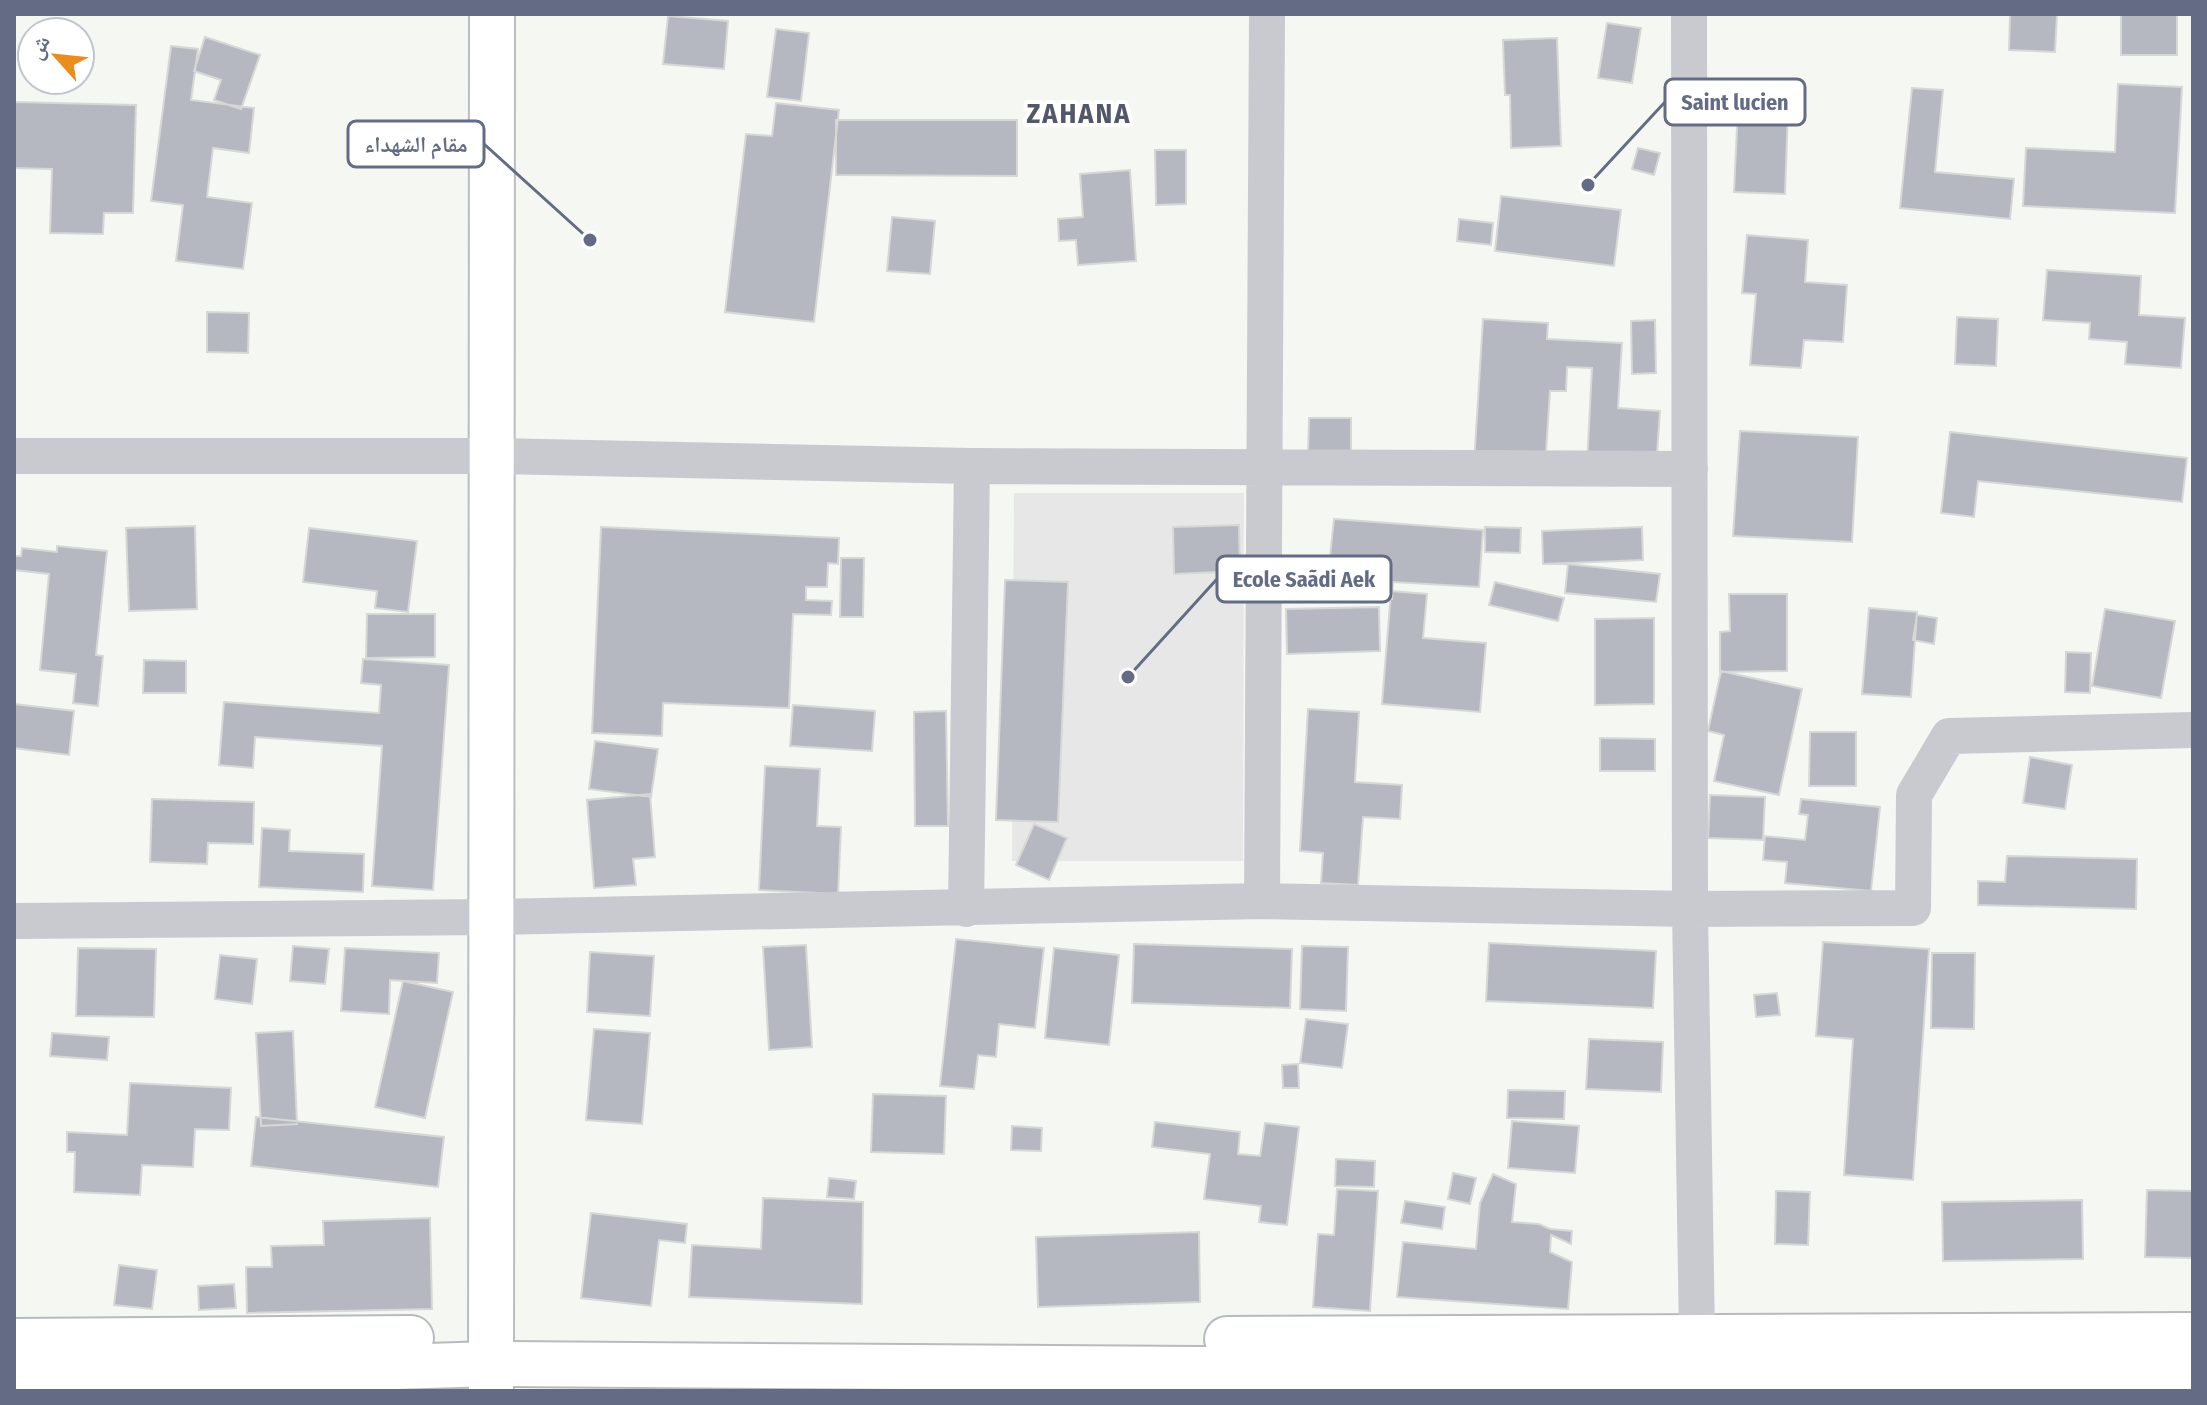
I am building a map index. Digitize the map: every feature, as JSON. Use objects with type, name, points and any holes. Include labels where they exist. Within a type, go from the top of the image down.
[{"type":"main road","points":[[491,1364],[492,14]]},
{"type":"main road","points":[[1695,1354],[2193,1335]]},
{"type":"main road","points":[[14,1341],[186,1338],[491,1364]]},
{"type":"main road","points":[[14,1379],[491,1364],[725,1342],[1695,1354],[2193,1376]]},
{"type":"street","points":[[1262,901],[1267,14]]},
{"type":"street","points":[[1689,14],[1690,909],[1695,1354]]},
{"type":"street","points":[[14,456],[491,456],[972,466],[1690,469]]},
{"type":"street","points":[[966,909],[972,466]]},
{"type":"street","points":[[14,921],[491,917],[1262,901],[1690,909],[1913,908],[1914,795],[1949,736],[2193,730]]},
{"type":"shaded area","points":[[1014,493],[1244,493],[1243,861],[1012,861]]},
{"type":"building","points":[[2010,14],[2057,14],[2055,52],[2009,50]]},
{"type":"building","points":[[2121,14],[2177,14],[2177,55],[2121,55]]},
{"type":"building","points":[[668,16],[728,21],[724,69],[663,64]]},
{"type":"building","points":[[1607,23],[1641,28],[1632,83],[1598,78]]},
{"type":"building","points":[[776,29],[809,33],[801,101],[767,97]]},
{"type":"building","points":[[205,37],[260,55],[241,109],[214,100],[221,80],[194,71]]},
{"type":"building","points":[[1557,38],[1561,146],[1511,148],[1510,95],[1505,95],[1503,40]]},
{"type":"building","points":[[171,46],[198,49],[191,100],[254,108],[249,153],[213,148],[207,197],[252,203],[243,269],[176,261],[183,205],[151,201]]},
{"type":"building","points":[[2118,84],[2182,87],[2175,213],[2023,206],[2026,148],[2115,152]]},
{"type":"building","points":[[1912,88],[1943,90],[1935,172],[2014,179],[2010,219],[1900,208]]},
{"type":"building","points":[[14,102],[136,105],[133,213],[104,213],[103,234],[50,233],[52,169],[14,168]]},
{"type":"building","points":[[776,103],[839,110],[814,322],[725,312],[746,134],[772,136]]},
{"type":"building","points":[[1738,107],[1788,110],[1785,194],[1734,192]]},
{"type":"building","points":[[836,120],[1017,120],[1017,176],[836,175]]},
{"type":"building","points":[[1638,148],[1660,153],[1654,175],[1632,169]]},
{"type":"building","points":[[1155,150],[1186,150],[1186,204],[1156,205]]},
{"type":"building","points":[[1130,170],[1136,261],[1078,265],[1076,240],[1059,241],[1058,219],[1083,217],[1080,174]]},
{"type":"building","points":[[1501,196],[1621,210],[1614,266],[1495,251]]},
{"type":"building","points":[[892,217],[935,221],[930,274],[887,271]]},
{"type":"building","points":[[1459,219],[1493,223],[1491,245],[1457,241]]},
{"type":"building","points":[[1747,235],[1808,240],[1805,282],[1847,285],[1843,342],[1804,340],[1801,368],[1750,365],[1756,294],[1742,293]]},
{"type":"building","points":[[2047,270],[2141,276],[2139,315],[2185,318],[2181,368],[2125,364],[2127,342],[2089,339],[2090,323],[2043,320]]},
{"type":"building","points":[[207,312],[249,313],[248,353],[207,352]]},
{"type":"building","points":[[1957,317],[1998,319],[1996,366],[1955,364]]},
{"type":"building","points":[[1483,319],[1548,323],[1547,339],[1622,343],[1618,408],[1660,411],[1656,468],[1587,464],[1592,368],[1567,367],[1566,391],[1550,391],[1545,468],[1474,464]]},
{"type":"building","points":[[1655,320],[1656,373],[1632,374],[1631,321]]},
{"type":"building","points":[[1309,418],[1351,418],[1351,455],[1308,455]]},
{"type":"building","points":[[1740,431],[1858,437],[1852,542],[1733,536]]},
{"type":"building","points":[[1950,432],[2187,458],[2182,502],[1978,481],[1974,517],[1941,513]]},
{"type":"building","points":[[1334,519],[1483,530],[1479,587],[1393,582],[1392,599],[1358,597],[1361,558],[1330,556]]},
{"type":"building","points":[[1239,525],[1240,571],[1174,574],[1173,527]]},
{"type":"building","points":[[195,526],[197,609],[129,611],[126,528]]},
{"type":"building","points":[[601,527],[839,538],[838,564],[828,563],[827,587],[806,587],[806,600],[832,601],[831,615],[793,614],[789,708],[663,703],[662,736],[592,733]]},
{"type":"building","points":[[1485,527],[1521,528],[1520,553],[1485,552]]},
{"type":"building","points":[[1642,527],[1643,560],[1543,564],[1542,531]]},
{"type":"building","points":[[309,528],[417,541],[408,612],[375,608],[377,591],[303,582]]},
{"type":"building","points":[[57,546],[107,551],[96,655],[103,656],[98,706],[73,703],[76,674],[40,670],[49,574],[14,570],[14,556],[21,556],[22,548],[57,552]]},
{"type":"building","points":[[841,558],[864,558],[863,617],[840,617]]},
{"type":"building","points":[[1568,564],[1660,574],[1656,602],[1565,593]]},
{"type":"building","points":[[1005,580],[1068,582],[1058,822],[996,820]]},
{"type":"building","points":[[1495,582],[1564,598],[1558,621],[1489,605]]},
{"type":"building","points":[[1391,591],[1427,594],[1423,638],[1486,643],[1480,712],[1382,704]]},
{"type":"building","points":[[1729,594],[1787,594],[1787,671],[1720,672],[1720,632],[1730,631]]},
{"type":"building","points":[[1379,607],[1380,651],[1287,654],[1286,609]]},
{"type":"building","points":[[1869,608],[1917,612],[1911,697],[1862,694]]},
{"type":"building","points":[[2105,609],[2175,621],[2161,698],[2092,686]]},
{"type":"building","points":[[367,614],[435,614],[435,657],[366,658]]},
{"type":"building","points":[[1917,615],[1937,618],[1934,644],[1913,640]]},
{"type":"building","points":[[1654,618],[1654,704],[1595,705],[1595,619]]},
{"type":"building","points":[[2066,652],[2091,653],[2090,693],[2065,692]]},
{"type":"building","points":[[363,659],[449,665],[433,890],[372,886],[382,746],[255,737],[253,768],[219,765],[224,702],[379,713],[381,685],[361,683]]},
{"type":"building","points":[[144,660],[186,661],[186,693],[143,693]]},
{"type":"building","points":[[1721,671],[1802,689],[1779,795],[1714,781],[1724,735],[1708,731]]},
{"type":"building","points":[[14,704],[74,711],[69,755],[14,748]]},
{"type":"building","points":[[793,705],[875,711],[872,751],[790,746]]},
{"type":"building","points":[[1308,709],[1359,712],[1355,782],[1402,785],[1400,819],[1363,817],[1358,885],[1321,883],[1323,853],[1300,851]]},
{"type":"building","points":[[946,711],[948,826],[915,826],[914,712]]},
{"type":"building","points":[[1810,732],[1856,732],[1856,786],[1809,786]]},
{"type":"building","points":[[1600,738],[1655,739],[1655,771],[1600,771]]},
{"type":"building","points":[[595,741],[658,749],[651,797],[589,789]]},
{"type":"building","points":[[2030,757],[2072,765],[2065,809],[2023,803]]},
{"type":"building","points":[[765,766],[820,769],[817,826],[841,827],[838,894],[759,890]]},
{"type":"building","points":[[650,794],[655,857],[633,859],[636,885],[594,888],[587,800]]},
{"type":"building","points":[[1710,795],[1765,797],[1763,840],[1708,838]]},
{"type":"building","points":[[152,799],[254,802],[253,844],[208,843],[207,864],[150,862]]},
{"type":"building","points":[[1801,799],[1880,807],[1871,891],[1785,883],[1787,862],[1763,860],[1765,836],[1805,840],[1808,815],[1799,814]]},
{"type":"building","points":[[1034,824],[1067,838],[1049,880],[1016,865]]},
{"type":"building","points":[[262,828],[290,830],[289,851],[364,854],[363,892],[259,887]]},
{"type":"building","points":[[2007,856],[2137,859],[2136,909],[1978,905],[1978,881],[2005,882]]},
{"type":"building","points":[[956,939],[1044,948],[1035,1028],[999,1024],[996,1057],[978,1055],[974,1089],[940,1086]]},
{"type":"building","points":[[1823,942],[1929,949],[1913,1180],[1844,1175],[1853,1039],[1816,1036]]},
{"type":"building","points":[[1489,943],[1656,951],[1653,1008],[1486,1001]]},
{"type":"building","points":[[1134,944],[1292,949],[1290,1008],[1132,1003]]},
{"type":"building","points":[[806,945],[812,1047],[769,1050],[763,947]]},
{"type":"building","points":[[293,946],[329,949],[325,984],[290,981]]},
{"type":"building","points":[[1302,946],[1348,947],[1346,1011],[1300,1009]]},
{"type":"building","points":[[78,948],[156,949],[154,1017],[76,1016]]},
{"type":"building","points":[[345,948],[439,953],[437,983],[390,980],[389,1014],[341,1011]]},
{"type":"building","points":[[1054,948],[1119,955],[1109,1045],[1045,1038]]},
{"type":"building","points":[[590,952],[654,956],[650,1016],[587,1012]]},
{"type":"building","points":[[1932,953],[1975,953],[1974,1029],[1931,1028]]},
{"type":"building","points":[[220,955],[257,959],[252,1004],[215,999]]},
{"type":"building","points":[[403,981],[453,992],[425,1118],[375,1107]]},
{"type":"building","points":[[1777,993],[1780,1015],[1756,1017],[1754,995]]},
{"type":"building","points":[[1306,1019],[1348,1024],[1342,1068],[1300,1063]]},
{"type":"building","points":[[594,1029],[650,1033],[642,1124],[586,1120]]},
{"type":"building","points":[[293,1031],[297,1124],[261,1126],[256,1033]]},
{"type":"building","points":[[52,1033],[109,1037],[107,1060],[50,1056]]},
{"type":"building","points":[[1589,1039],[1663,1042],[1661,1092],[1586,1089]]},
{"type":"building","points":[[1298,1064],[1299,1088],[1283,1088],[1282,1065]]},
{"type":"building","points":[[130,1083],[231,1088],[229,1130],[195,1129],[193,1167],[142,1165],[140,1195],[74,1192],[75,1152],[67,1152],[67,1132],[127,1135]]},
{"type":"building","points":[[1508,1090],[1565,1091],[1564,1119],[1507,1118]]},
{"type":"building","points":[[873,1094],[946,1096],[944,1154],[871,1152]]},
{"type":"building","points":[[256,1117],[444,1137],[438,1187],[251,1166]]},
{"type":"building","points":[[1512,1121],[1579,1126],[1575,1173],[1508,1168]]},
{"type":"building","points":[[1155,1122],[1240,1132],[1238,1154],[1260,1156],[1265,1123],[1299,1127],[1287,1225],[1259,1222],[1261,1206],[1204,1199],[1210,1154],[1152,1147]]},
{"type":"building","points":[[1012,1126],[1042,1128],[1041,1151],[1011,1150]]},
{"type":"building","points":[[1336,1159],[1375,1161],[1374,1187],[1335,1186]]},
{"type":"building","points":[[1453,1173],[1476,1178],[1470,1204],[1448,1199]]},
{"type":"building","points":[[1493,1174],[1516,1184],[1512,1222],[1572,1231],[1571,1244],[1551,1235],[1550,1252],[1572,1262],[1568,1309],[1397,1297],[1403,1242],[1476,1249],[1480,1203]]},
{"type":"building","points":[[829,1178],[856,1181],[854,1199],[827,1197]]},
{"type":"building","points":[[1337,1189],[1378,1191],[1370,1311],[1313,1307],[1318,1234],[1334,1235]]},
{"type":"building","points":[[2147,1190],[2193,1191],[2193,1258],[2145,1257]]},
{"type":"building","points":[[1776,1191],[1810,1192],[1808,1245],[1775,1244]]},
{"type":"building","points":[[763,1198],[863,1202],[862,1304],[689,1297],[692,1245],[761,1249]]},
{"type":"building","points":[[2082,1200],[2083,1259],[1943,1261],[1942,1202]]},
{"type":"building","points":[[1405,1201],[1445,1207],[1442,1229],[1401,1223]]},
{"type":"building","points":[[591,1213],[687,1224],[685,1243],[659,1240],[651,1306],[581,1298]]},
{"type":"building","points":[[430,1218],[432,1309],[247,1313],[246,1267],[272,1267],[271,1246],[324,1245],[323,1221]]},
{"type":"building","points":[[1199,1232],[1200,1302],[1038,1307],[1036,1237]]},
{"type":"building","points":[[119,1265],[157,1270],[152,1309],[114,1305]]},
{"type":"building","points":[[234,1284],[236,1308],[199,1310],[198,1286]]},
{"type":"place","name":"Saint lucien","points":[[1588,185]]},
{"type":"place","name":"مقام الشهداء","points":[[590,240]]},
{"type":"place","name":"Ecole Saãdi Aek","points":[[1128,677]]},
{"type":"district","name":"ZAHANA","points":[[1079,113]]}]
